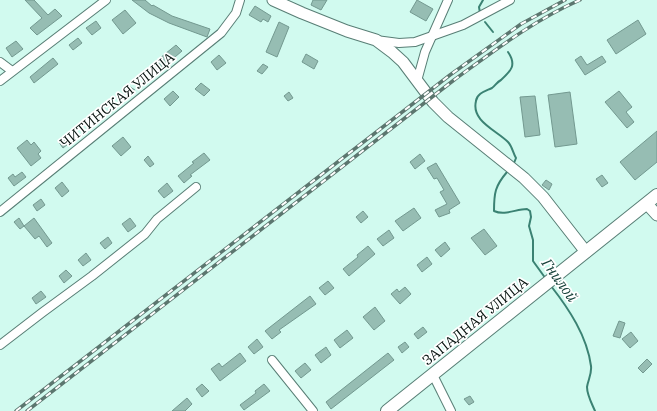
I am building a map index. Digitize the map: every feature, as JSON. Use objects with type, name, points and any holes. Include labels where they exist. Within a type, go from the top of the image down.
[{"type":"main road","points":[[273,0],[341,29],[376,40],[392,52],[403,62],[433,102],[448,117],[524,178],[538,192],[586,252]]},
{"type":"main road","name":"ЗАПАДНАЯ УЛИЦА","points":[[387,411],[657,195]]},
{"type":"main road","points":[[647,204],[657,215]]},
{"type":"street","points":[[0,81],[106,0]]},
{"type":"street","name":"ЧИТИНСКАЯ УЛИЦА","points":[[0,212],[221,33],[236,13],[240,0]]},
{"type":"street","points":[[376,40],[399,43],[415,42],[468,23],[510,0]]},
{"type":"street","points":[[417,81],[425,52],[444,2]]},
{"type":"street","points":[[0,62],[12,71]]},
{"type":"street","points":[[0,345],[145,234],[157,219],[196,187]]},
{"type":"street","points":[[272,360],[313,411]]},
{"type":"street","points":[[433,375],[451,411]]},
{"type":"building","points":[[25,0],[34,0],[48,15],[55,9],[62,16],[37,35],[30,28],[42,18]]},
{"type":"building","points":[[132,0],[145,0],[152,6],[153,5],[172,16],[210,29],[207,37],[169,23],[149,13]]},
{"type":"building","points":[[313,0],[327,0],[321,10],[311,5]]},
{"type":"building","points":[[417,0],[433,9],[426,21],[410,12]]},
{"type":"building","points":[[255,6],[271,16],[268,22],[263,19],[261,22],[249,15]]},
{"type":"building","points":[[125,10],[136,23],[123,34],[112,20]]},
{"type":"building","points":[[638,20],[646,34],[616,54],[607,40]]},
{"type":"building","points":[[96,21],[101,28],[92,35],[86,28]]},
{"type":"building","points":[[279,22],[289,27],[277,57],[266,52]]},
{"type":"building","points":[[78,38],[82,43],[73,50],[69,45]]},
{"type":"building","points":[[16,41],[23,49],[12,57],[6,48]]},
{"type":"building","points":[[176,45],[182,51],[155,74],[149,67]]},
{"type":"building","points":[[306,54],[318,61],[314,69],[302,62]]},
{"type":"building","points":[[219,55],[226,63],[217,70],[211,62]]},
{"type":"building","points":[[581,56],[587,65],[602,56],[606,62],[585,75],[575,60]]},
{"type":"building","points":[[53,58],[58,64],[34,83],[30,77]]},
{"type":"building","points":[[263,64],[268,67],[262,74],[257,71]]},
{"type":"building","points":[[201,83],[210,90],[204,96],[195,89]]},
{"type":"building","points":[[127,85],[135,90],[131,95],[124,90]]},
{"type":"building","points":[[173,91],[179,97],[170,106],[164,99]]},
{"type":"building","points":[[619,91],[632,107],[626,112],[634,122],[627,128],[605,102]]},
{"type":"building","points":[[289,92],[293,98],[288,101],[284,96]]},
{"type":"building","points":[[570,92],[577,144],[555,147],[548,95]]},
{"type":"building","points":[[535,96],[540,135],[525,137],[520,97]]},
{"type":"building","points":[[657,131],[657,162],[635,180],[620,162]]},
{"type":"building","points":[[63,137],[68,144],[63,148],[58,141]]},
{"type":"building","points":[[123,137],[131,147],[121,156],[112,146]]},
{"type":"building","points":[[27,140],[31,145],[34,142],[41,151],[38,154],[41,158],[31,166],[17,148]]},
{"type":"building","points":[[204,153],[210,160],[190,175],[192,176],[184,183],[178,176],[194,163],[192,162]]},
{"type":"building","points":[[420,154],[425,161],[415,169],[410,162]]},
{"type":"building","points":[[148,156],[154,164],[150,167],[144,160]]},
{"type":"building","points":[[436,163],[460,203],[449,210],[450,213],[439,217],[435,210],[447,204],[440,192],[444,190],[437,178],[434,179],[427,168]]},
{"type":"building","points":[[22,172],[26,177],[14,186],[8,178],[13,174],[15,177]]},
{"type":"building","points":[[602,175],[608,183],[602,187],[596,179]]},
{"type":"building","points":[[546,180],[552,184],[549,190],[542,185]]},
{"type":"building","points":[[62,182],[69,191],[62,197],[55,188]]},
{"type":"building","points":[[167,183],[173,191],[164,198],[158,191]]},
{"type":"building","points":[[41,199],[45,205],[37,211],[33,205]]},
{"type":"building","points":[[414,208],[421,218],[403,231],[395,221]]},
{"type":"building","points":[[363,211],[368,217],[361,223],[356,217]]},
{"type":"building","points":[[19,218],[24,226],[20,229],[14,222]]},
{"type":"building","points":[[34,218],[52,243],[47,247],[39,236],[35,239],[24,226]]},
{"type":"building","points":[[130,218],[136,226],[128,232],[122,224]]},
{"type":"building","points":[[484,229],[497,246],[485,255],[471,238]]},
{"type":"building","points":[[389,230],[394,238],[383,246],[377,239]]},
{"type":"building","points":[[108,237],[112,243],[105,249],[100,243]]},
{"type":"building","points":[[445,242],[450,249],[441,257],[435,250]]},
{"type":"building","points":[[368,246],[375,254],[349,276],[343,269],[358,257],[357,255]]},
{"type":"building","points":[[86,253],[91,260],[83,266],[78,260]]},
{"type":"building","points":[[427,257],[432,264],[422,272],[417,265]]},
{"type":"building","points":[[66,270],[72,276],[64,283],[59,276]]},
{"type":"building","points":[[328,281],[334,288],[325,295],[319,288]]},
{"type":"building","points":[[405,287],[411,294],[400,304],[391,294],[397,289],[399,292]]},
{"type":"building","points":[[41,291],[46,297],[36,304],[32,298]]},
{"type":"building","points":[[310,296],[316,304],[279,330],[281,332],[272,339],[265,331]]},
{"type":"building","points":[[375,307],[385,321],[374,330],[363,317]]},
{"type":"building","points":[[619,321],[625,323],[620,338],[613,336]]},
{"type":"building","points":[[423,327],[427,332],[418,339],[414,334]]},
{"type":"building","points":[[347,330],[353,338],[340,348],[334,340]]},
{"type":"building","points":[[631,332],[638,341],[630,348],[622,339]]},
{"type":"building","points":[[257,339],[263,347],[254,354],[248,347]]},
{"type":"building","points":[[405,342],[409,347],[402,353],[398,347]]},
{"type":"building","points":[[326,347],[331,355],[321,363],[315,355]]},
{"type":"building","points":[[240,353],[246,361],[220,381],[211,369],[219,363],[222,367]]},
{"type":"building","points":[[388,353],[394,360],[331,409],[326,402]]},
{"type":"building","points":[[647,359],[652,364],[643,373],[638,368]]},
{"type":"building","points":[[305,363],[311,370],[301,378],[295,371]]},
{"type":"building","points":[[202,384],[209,391],[202,397],[196,389]]},
{"type":"building","points":[[264,384],[270,391],[244,410],[240,405],[256,393],[255,391]]},
{"type":"building","points":[[470,396],[474,402],[469,405],[464,399]]},
{"type":"building","points":[[187,398],[192,404],[185,411],[172,411]]},
{"type":"waterway","name":"Гнилой","points":[[480,13],[479,7],[483,0]]},
{"type":"waterway","name":"Гнилой","points":[[485,22],[493,32]]},
{"type":"waterway","name":"Гнилой","points":[[508,52],[511,57],[512,68],[505,77],[493,87],[478,96],[475,108],[481,120],[509,144],[516,158],[514,163]]},
{"type":"waterway","name":"Гнилой","points":[[507,172],[500,181],[496,190],[494,211],[502,213],[523,209],[530,211],[531,217],[529,226],[533,240],[533,261],[546,279]]},
{"type":"waterway","name":"Гнилой","points":[[551,286],[571,314],[586,344],[591,366],[587,390],[595,411]]},
{"type":"railway","points":[[16,411],[450,75],[521,24],[565,0]]},
{"type":"railway","points":[[27,411],[454,80],[530,26],[580,0]]}]
